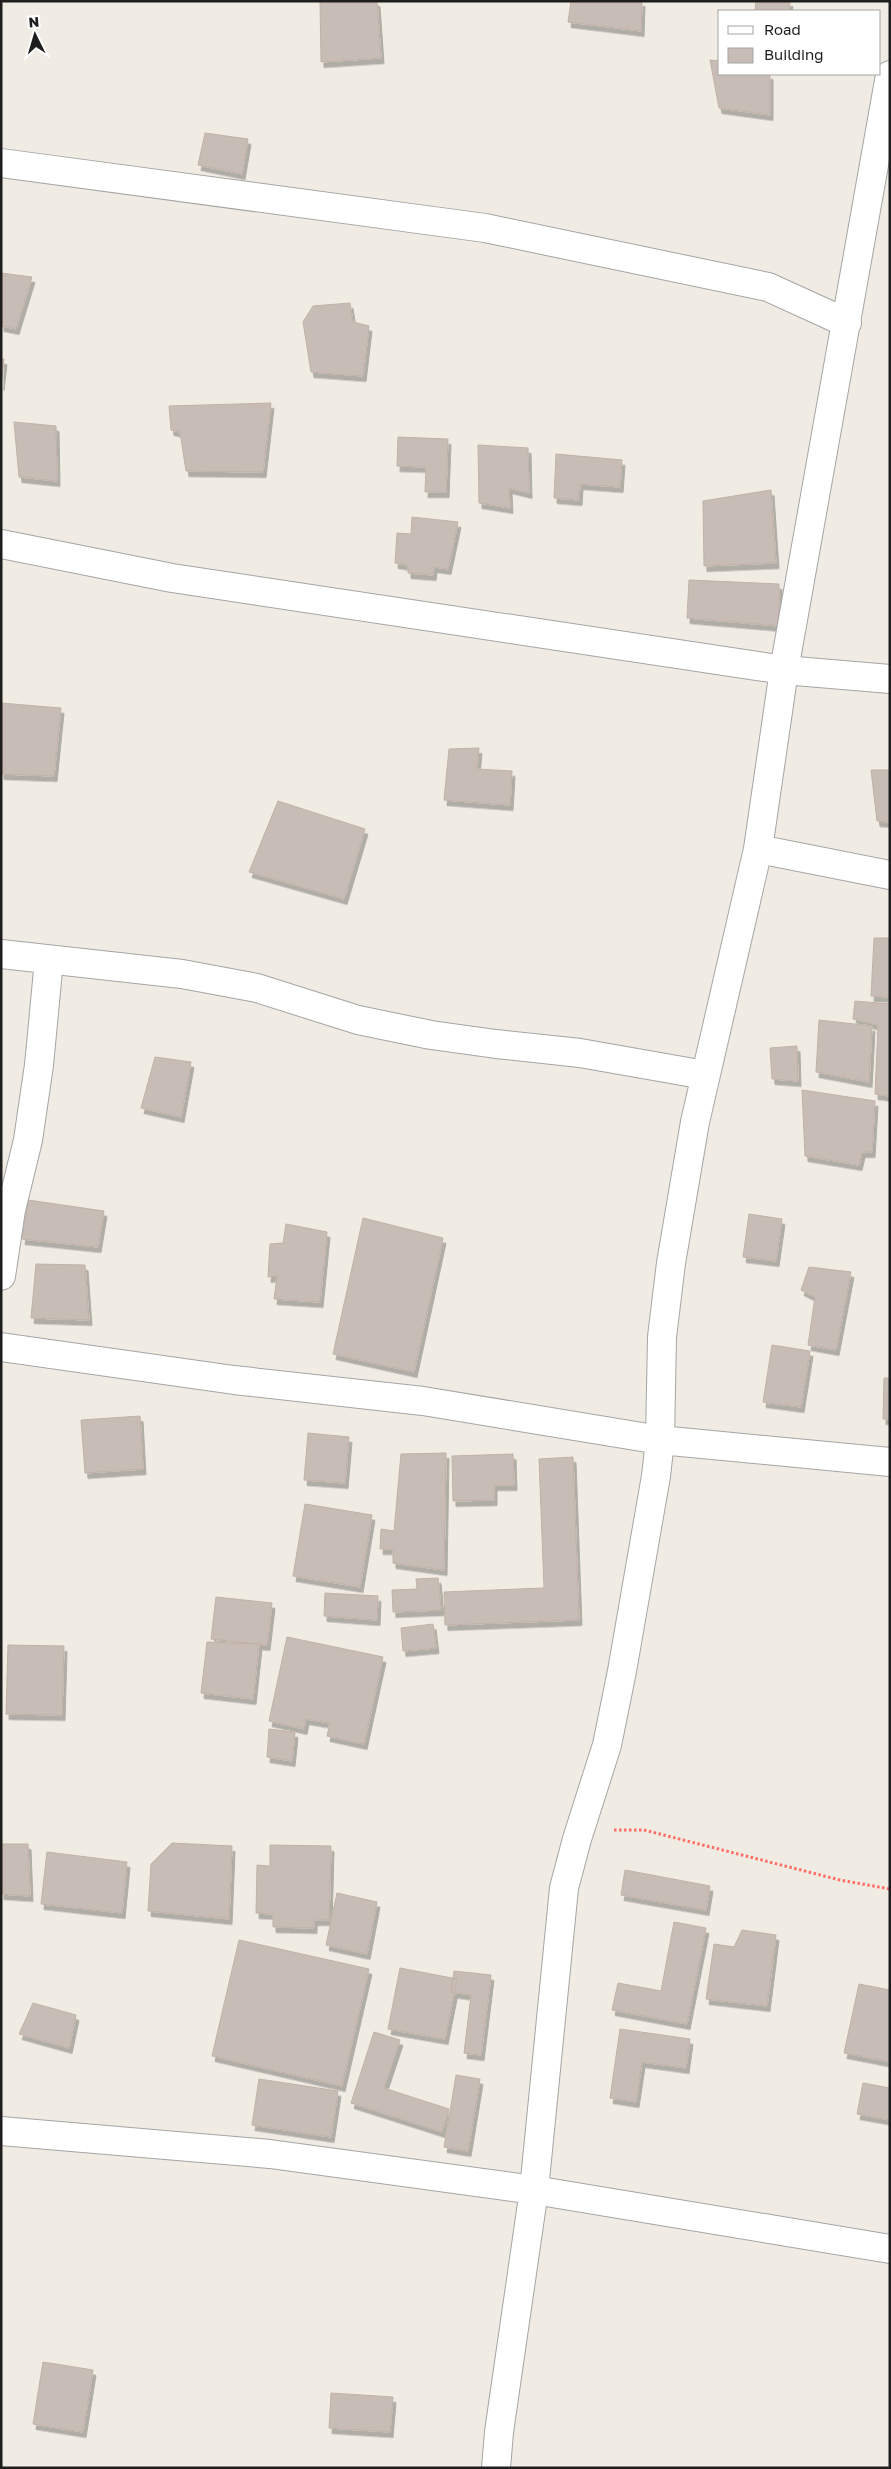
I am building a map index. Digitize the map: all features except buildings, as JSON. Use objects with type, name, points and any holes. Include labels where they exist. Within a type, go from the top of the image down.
[{"type":"street","points":[[496,2468],[499,2432],[534,2190],[564,1888],[611,1726],[656,1476],[660,1440],[662,1337],[671,1263],[705,1074],[758,849],[784,670],[890,75]]},
{"type":"street","points":[[1,162],[485,228],[768,287],[847,323]]},
{"type":"street","points":[[1,544],[172,578],[784,670],[890,679]]},
{"type":"street","points":[[758,849],[890,875]]},
{"type":"street","points":[[1,954],[182,974],[257,988],[358,1020],[431,1035],[580,1053],[705,1074]]},
{"type":"street","points":[[1,1276],[11,1210],[28,1140],[39,1065],[49,960]]},
{"type":"street","points":[[1,1347],[234,1380],[424,1401],[660,1440],[890,1462]]},
{"type":"street","points":[[1,2131],[270,2154],[534,2190],[890,2249]]},
{"type":"path","points":[[577,1839],[615,1830],[644,1830],[840,1880],[890,1889]]}]
